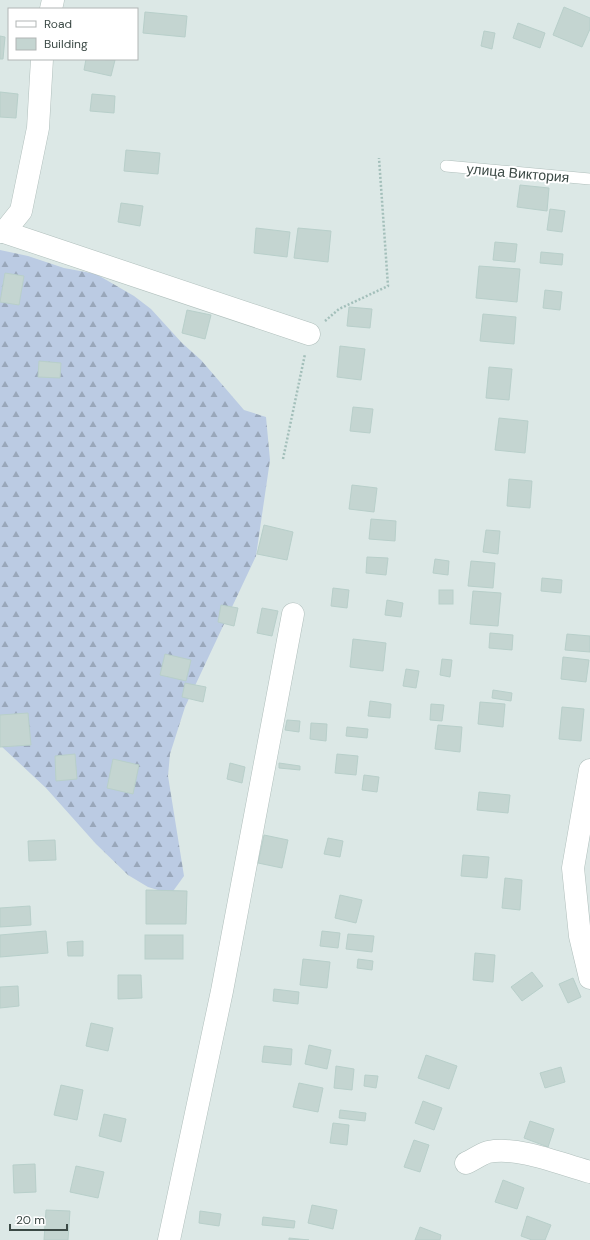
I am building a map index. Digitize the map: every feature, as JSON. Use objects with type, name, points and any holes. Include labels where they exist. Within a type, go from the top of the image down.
[{"type":"street","points":[[42,60],[38,128],[21,211],[2,232],[309,334]]},
{"type":"street","points":[[169,1240],[222,991],[293,614]]},
{"type":"street","points":[[590,770],[573,868],[580,936],[590,978]]},
{"type":"street","points":[[466,1163],[486,1153],[499,1151],[516,1152],[590,1172]]},
{"type":"lane","name":"улица Виктория","points":[[446,166],[590,179]]},
{"type":"path","points":[[283,460],[309,334],[340,309],[388,286],[379,158]]},
{"type":"shaded area","points":[[0,0],[590,0],[590,1240],[0,1240]]},
{"type":"green space","points":[[0,250],[28,256],[64,268],[96,274],[134,296],[151,309],[182,343],[201,360],[244,410],[266,417],[270,460],[256,556],[185,707],[170,754],[168,776],[184,876],[171,894],[148,887],[128,875],[96,844],[46,788],[0,745]]},
{"type":"building","points":[[564,7],[590,18],[590,29],[582,47],[553,35]]},
{"type":"building","points":[[145,12],[187,16],[185,37],[143,33]]},
{"type":"building","points":[[518,23],[545,33],[540,48],[513,38]]},
{"type":"building","points":[[484,31],[495,33],[492,49],[481,46]]},
{"type":"building","points":[[0,36],[5,37],[3,59],[0,59]]},
{"type":"building","points":[[86,60],[115,60],[111,76],[84,70]]},
{"type":"building","points":[[0,92],[18,94],[16,118],[0,117]]},
{"type":"building","points":[[92,94],[115,96],[114,113],[90,111]]},
{"type":"building","points":[[126,150],[160,153],[158,174],[124,171]]},
{"type":"building","points":[[520,185],[549,188],[547,211],[517,207]]},
{"type":"building","points":[[121,203],[143,206],[140,226],[118,222]]},
{"type":"building","points":[[550,209],[565,211],[562,232],[547,230]]},
{"type":"building","points":[[256,228],[290,232],[287,257],[254,253]]},
{"type":"building","points":[[298,228],[331,231],[328,262],[294,258]]},
{"type":"building","points":[[495,242],[517,244],[515,262],[493,260]]},
{"type":"building","points":[[541,252],[563,254],[562,265],[540,263]]},
{"type":"building","points":[[479,266],[520,269],[517,302],[476,298]]},
{"type":"building","points":[[5,273],[24,276],[19,305],[0,302]]},
{"type":"building","points":[[545,290],[562,292],[560,310],[543,308]]},
{"type":"building","points":[[349,307],[372,309],[370,328],[347,326]]},
{"type":"building","points":[[187,310],[211,315],[205,339],[182,333]]},
{"type":"building","points":[[483,314],[516,317],[514,344],[480,341]]},
{"type":"building","points":[[340,346],[365,349],[361,380],[337,377]]},
{"type":"building","points":[[39,361],[61,363],[60,378],[38,377]]},
{"type":"building","points":[[489,367],[512,369],[509,400],[486,398]]},
{"type":"building","points":[[353,407],[373,409],[370,433],[350,431]]},
{"type":"building","points":[[499,418],[528,421],[525,453],[495,450]]},
{"type":"building","points":[[509,479],[532,481],[530,508],[507,506]]},
{"type":"building","points":[[352,485],[377,488],[374,512],[349,509]]},
{"type":"building","points":[[371,519],[396,521],[395,541],[369,539]]},
{"type":"building","points":[[264,525],[293,532],[287,560],[257,554]]},
{"type":"building","points":[[486,530],[500,531],[498,554],[483,552]]},
{"type":"building","points":[[367,557],[388,558],[386,575],[366,573]]},
{"type":"building","points":[[435,559],[449,561],[448,575],[433,573]]},
{"type":"building","points":[[471,561],[495,563],[493,588],[468,586]]},
{"type":"building","points":[[542,578],[562,580],[561,593],[541,591]]},
{"type":"building","points":[[333,588],[349,590],[347,608],[331,606]]},
{"type":"building","points":[[439,590],[453,590],[453,604],[439,604]]},
{"type":"building","points":[[473,591],[501,593],[498,626],[470,624]]},
{"type":"building","points":[[387,600],[403,603],[401,617],[385,615]]},
{"type":"building","points":[[221,605],[238,608],[234,626],[218,622]]},
{"type":"building","points":[[262,608],[278,611],[272,636],[257,633]]},
{"type":"building","points":[[490,633],[513,635],[512,650],[489,648]]},
{"type":"building","points":[[567,634],[590,636],[590,652],[565,650]]},
{"type":"building","points":[[353,639],[386,643],[383,671],[350,667]]},
{"type":"building","points":[[165,654],[191,660],[186,681],[160,675]]},
{"type":"building","points":[[563,657],[589,660],[586,682],[561,679]]},
{"type":"building","points":[[442,659],[452,660],[450,677],[440,675]]},
{"type":"building","points":[[406,669],[419,671],[416,688],[403,686]]},
{"type":"building","points":[[185,683],[206,687],[203,702],[182,697]]},
{"type":"building","points":[[493,690],[512,693],[511,701],[492,698]]},
{"type":"building","points":[[370,701],[391,704],[390,718],[368,716]]},
{"type":"building","points":[[480,702],[505,704],[503,727],[478,724]]},
{"type":"building","points":[[431,704],[444,705],[442,721],[430,720]]},
{"type":"building","points":[[562,707],[584,709],[581,741],[559,739]]},
{"type":"building","points":[[28,713],[31,745],[0,747],[0,715]]},
{"type":"building","points":[[287,720],[300,721],[299,732],[285,730]]},
{"type":"building","points":[[311,723],[327,724],[326,741],[310,739]]},
{"type":"building","points":[[438,725],[462,727],[460,752],[435,749]]},
{"type":"building","points":[[347,727],[368,729],[367,738],[346,736]]},
{"type":"building","points":[[75,754],[77,779],[56,781],[55,756]]},
{"type":"building","points":[[337,754],[358,756],[356,775],[335,773]]},
{"type":"building","points":[[113,759],[139,765],[133,794],[107,788]]},
{"type":"building","points":[[230,763],[245,767],[242,783],[227,779]]},
{"type":"building","points":[[279,763],[300,766],[300,770],[279,768]]},
{"type":"building","points":[[364,775],[379,777],[377,792],[362,790]]},
{"type":"building","points":[[479,792],[510,795],[508,813],[477,810]]},
{"type":"building","points":[[264,835],[288,840],[282,868],[258,863]]},
{"type":"building","points":[[328,838],[343,841],[340,857],[324,854]]},
{"type":"building","points":[[55,840],[56,860],[29,861],[28,841]]},
{"type":"building","points":[[463,855],[489,857],[487,878],[461,876]]},
{"type":"building","points":[[505,878],[522,880],[520,910],[502,908]]},
{"type":"building","points":[[146,890],[187,891],[186,924],[146,924]]},
{"type":"building","points":[[340,895],[362,900],[356,923],[335,918]]},
{"type":"building","points":[[30,906],[31,925],[0,927],[0,908]]},
{"type":"building","points":[[46,931],[48,953],[0,957],[0,935]]},
{"type":"building","points":[[322,931],[340,933],[338,948],[320,946]]},
{"type":"building","points":[[348,934],[374,936],[372,952],[346,949]]},
{"type":"building","points":[[145,935],[183,935],[183,959],[145,959]]},
{"type":"building","points":[[83,941],[83,956],[68,956],[67,942]]},
{"type":"building","points":[[475,953],[495,955],[493,982],[473,980]]},
{"type":"building","points":[[303,959],[330,962],[327,988],[300,985]]},
{"type":"building","points":[[358,959],[373,961],[372,970],[357,968]]},
{"type":"building","points":[[532,972],[543,986],[522,1001],[511,987]]},
{"type":"building","points":[[118,975],[141,975],[142,998],[118,999]]},
{"type":"building","points":[[573,978],[581,997],[568,1003],[559,984]]},
{"type":"building","points":[[18,986],[19,1006],[0,1008],[0,987]]},
{"type":"building","points":[[274,989],[299,992],[298,1004],[273,1001]]},
{"type":"building","points":[[91,1023],[113,1028],[108,1051],[86,1046]]},
{"type":"building","points":[[309,1045],[331,1050],[327,1069],[305,1064]]},
{"type":"building","points":[[264,1046],[292,1049],[291,1065],[262,1062]]},
{"type":"building","points":[[426,1055],[457,1066],[449,1089],[418,1078]]},
{"type":"building","points":[[336,1066],[354,1069],[352,1090],[334,1088]]},
{"type":"building","points":[[561,1067],[565,1082],[545,1088],[540,1073]]},
{"type":"building","points":[[365,1075],[378,1076],[376,1088],[364,1086]]},
{"type":"building","points":[[299,1083],[323,1088],[318,1112],[293,1107]]},
{"type":"building","points":[[61,1085],[83,1090],[77,1120],[54,1115]]},
{"type":"building","points":[[423,1101],[442,1108],[434,1130],[415,1123]]},
{"type":"building","points":[[340,1110],[366,1113],[365,1121],[339,1118]]},
{"type":"building","points":[[104,1114],[126,1119],[121,1142],[99,1136]]},
{"type":"building","points":[[530,1121],[554,1129],[548,1147],[524,1138]]},
{"type":"building","points":[[333,1123],[349,1125],[347,1145],[330,1143]]},
{"type":"building","points":[[414,1140],[429,1145],[420,1172],[404,1167]]},
{"type":"building","points":[[35,1164],[36,1192],[14,1193],[13,1165]]},
{"type":"building","points":[[76,1166],[104,1172],[98,1198],[70,1192]]},
{"type":"building","points":[[503,1180],[524,1188],[517,1209],[495,1202]]},
{"type":"building","points":[[312,1205],[337,1210],[333,1229],[308,1223]]},
{"type":"building","points":[[46,1210],[70,1211],[68,1240],[44,1240]]},
{"type":"building","points":[[200,1211],[221,1214],[219,1226],[199,1223]]},
{"type":"building","points":[[527,1216],[551,1225],[545,1240],[532,1240],[521,1236]]},
{"type":"building","points":[[263,1217],[295,1221],[294,1228],[262,1225]]},
{"type":"building","points":[[420,1227],[441,1235],[440,1240],[415,1240]]},
{"type":"building","points":[[289,1238],[309,1240],[289,1240]]}]
